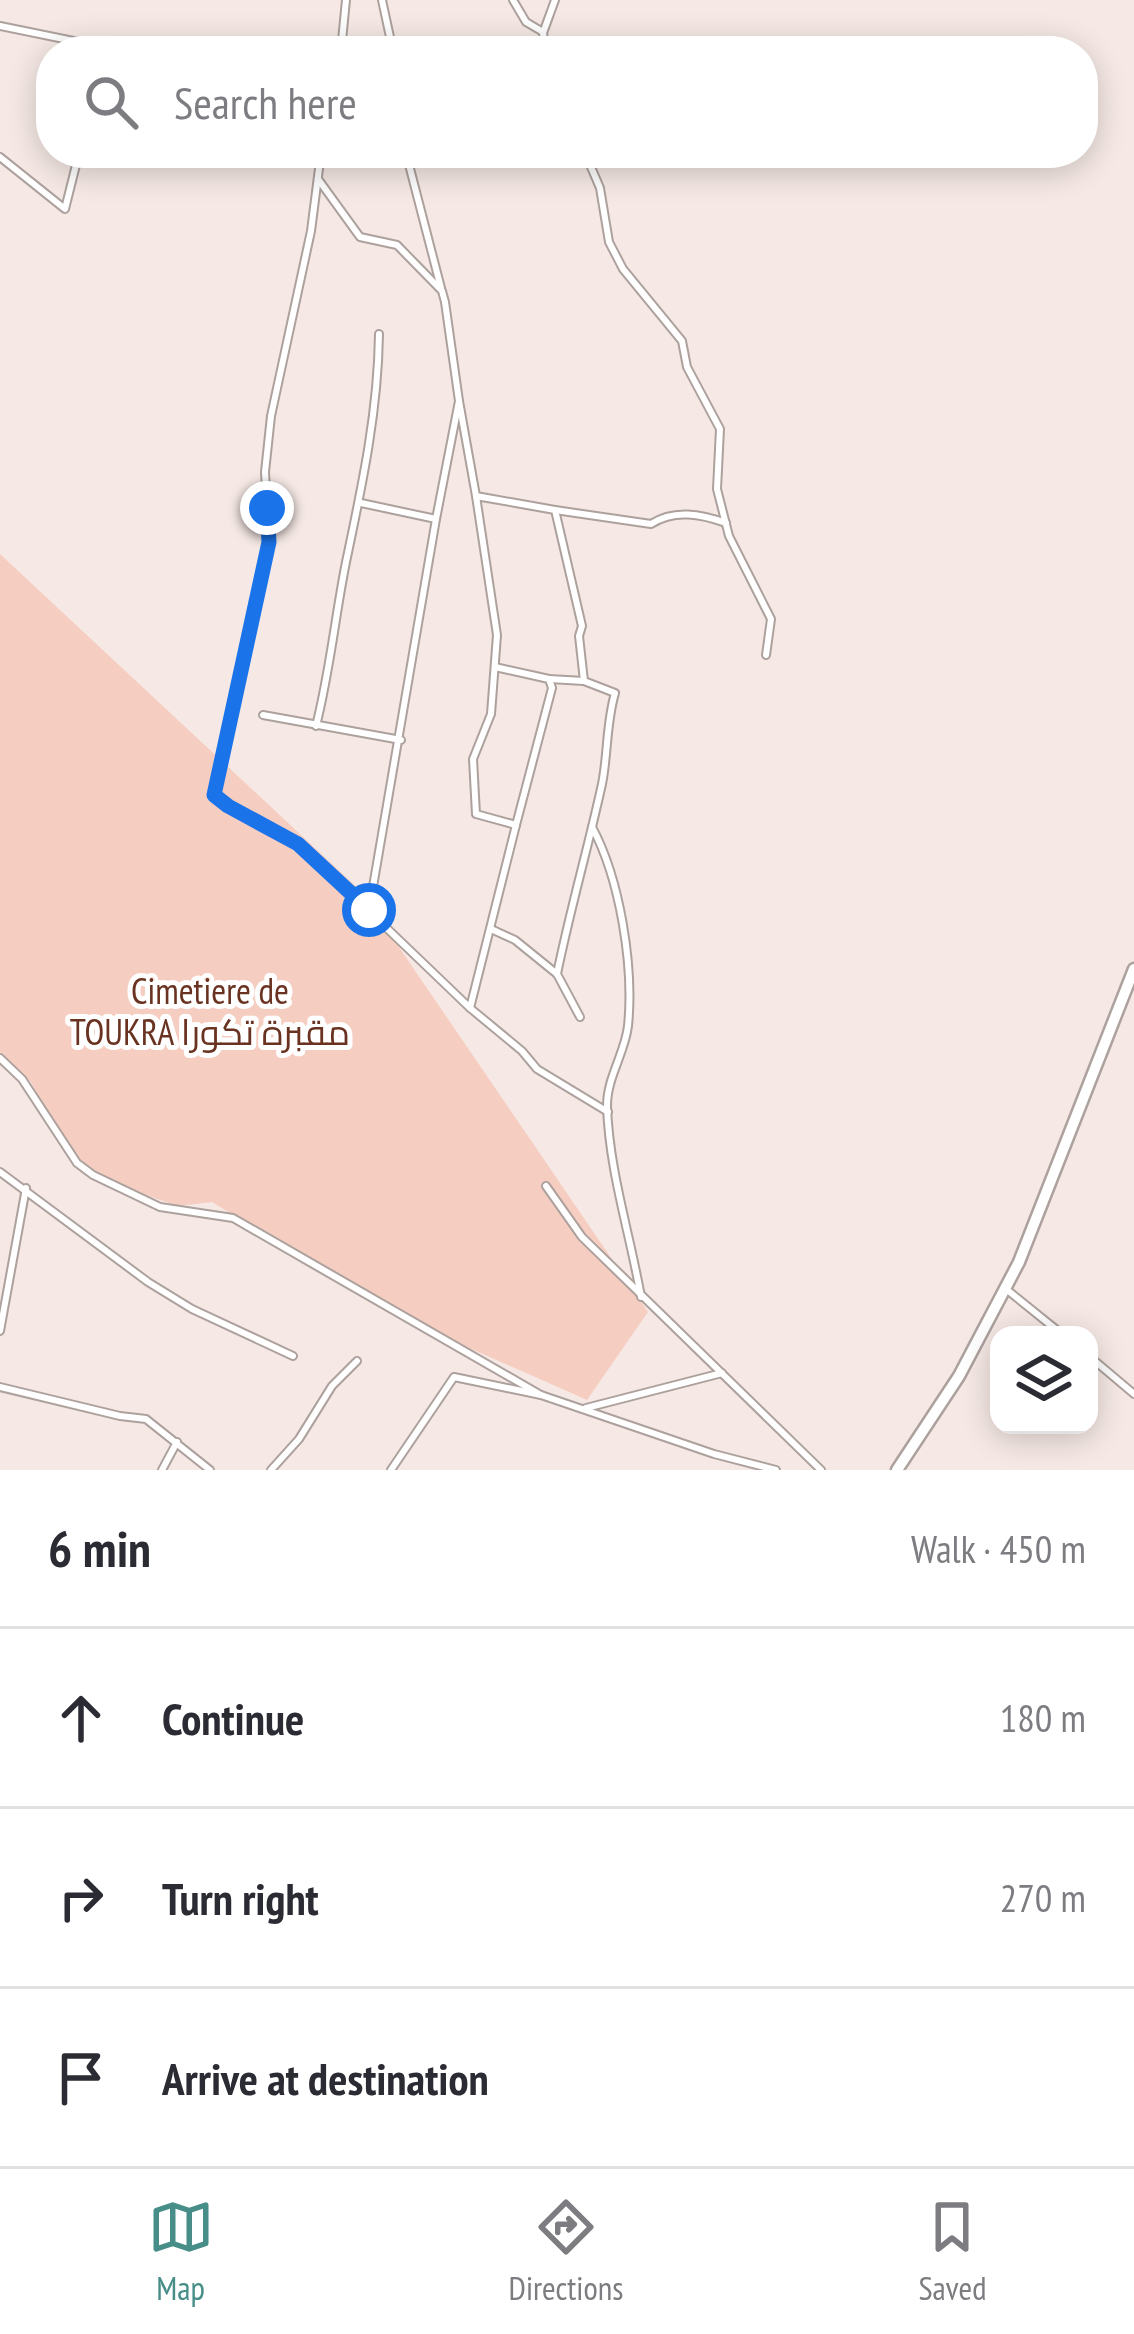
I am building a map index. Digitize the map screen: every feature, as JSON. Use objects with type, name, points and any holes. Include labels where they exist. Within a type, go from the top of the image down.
[{"type":"highway","points":[[897,1470],[958,1376],[1006,1289],[1134,968]]},
{"type":"street","points":[[342,36],[346,0]]},
{"type":"street","points":[[382,0],[391,36]]},
{"type":"street","points":[[513,0],[526,22],[543,32]]},
{"type":"street","points":[[544,36],[554,0]]},
{"type":"street","points":[[0,26],[58,36]]},
{"type":"street","points":[[0,157],[65,209],[75,168]]},
{"type":"street","points":[[318,168],[311,231],[272,416],[265,472],[269,542],[214,795],[298,844],[536,1069],[608,1112]]},
{"type":"street","points":[[410,168],[442,291],[497,635],[490,714],[472,759],[476,814],[516,825]]},
{"type":"street","points":[[591,168],[600,188],[609,242],[623,269],[682,341],[687,367],[720,429],[717,489],[726,523],[771,619],[766,655]]},
{"type":"street","points":[[316,176],[360,237],[398,245],[442,291]]},
{"type":"street","points":[[316,726],[361,503],[379,380],[379,334]]},
{"type":"street","points":[[369,910],[459,401]]},
{"type":"street","points":[[476,496],[651,524],[664,516],[685,515],[705,515],[726,523]]},
{"type":"street","points":[[361,503],[436,519]]},
{"type":"street","points":[[555,510],[582,626],[584,681]]},
{"type":"street","points":[[495,667],[584,681],[615,693],[606,726],[603,779],[557,974]]},
{"type":"street","points":[[470,1007],[552,688],[549,679]]},
{"type":"street","points":[[263,715],[401,740]]},
{"type":"street","points":[[591,824],[618,898],[626,963],[628,1028],[607,1090],[616,1177],[641,1297]]},
{"type":"street","points":[[491,929],[514,940],[557,974],[580,1017]]},
{"type":"street","points":[[0,1058],[22,1079],[77,1163],[93,1175],[160,1207],[233,1218],[541,1395]]},
{"type":"street","points":[[0,1172],[177,1300],[293,1356]]},
{"type":"street","points":[[546,1186],[582,1237],[821,1470]]},
{"type":"street","points":[[0,1331],[26,1188]]},
{"type":"street","points":[[1006,1289],[1052,1326]]},
{"type":"street","points":[[272,1470],[299,1439],[332,1386],[357,1361]]},
{"type":"street","points":[[1098,1364],[1134,1394]]},
{"type":"street","points":[[583,1409],[722,1373]]},
{"type":"street","points":[[392,1470],[454,1377],[541,1395],[714,1454],[776,1470]]},
{"type":"street","points":[[0,1387],[146,1419],[210,1470]]},
{"type":"street","points":[[162,1470],[177,1442]]},
{"type":"green space","name":"Cimetiere de TOUKRA مقبرة تكورا","points":[[0,554],[360,890],[648,1312],[587,1400],[399,1317],[212,1202],[178,1206],[81,1173],[31,1082],[0,1052]]},
{"type":"route","points":[[267,508],[269,542],[214,795],[298,844],[369,910]]}]
